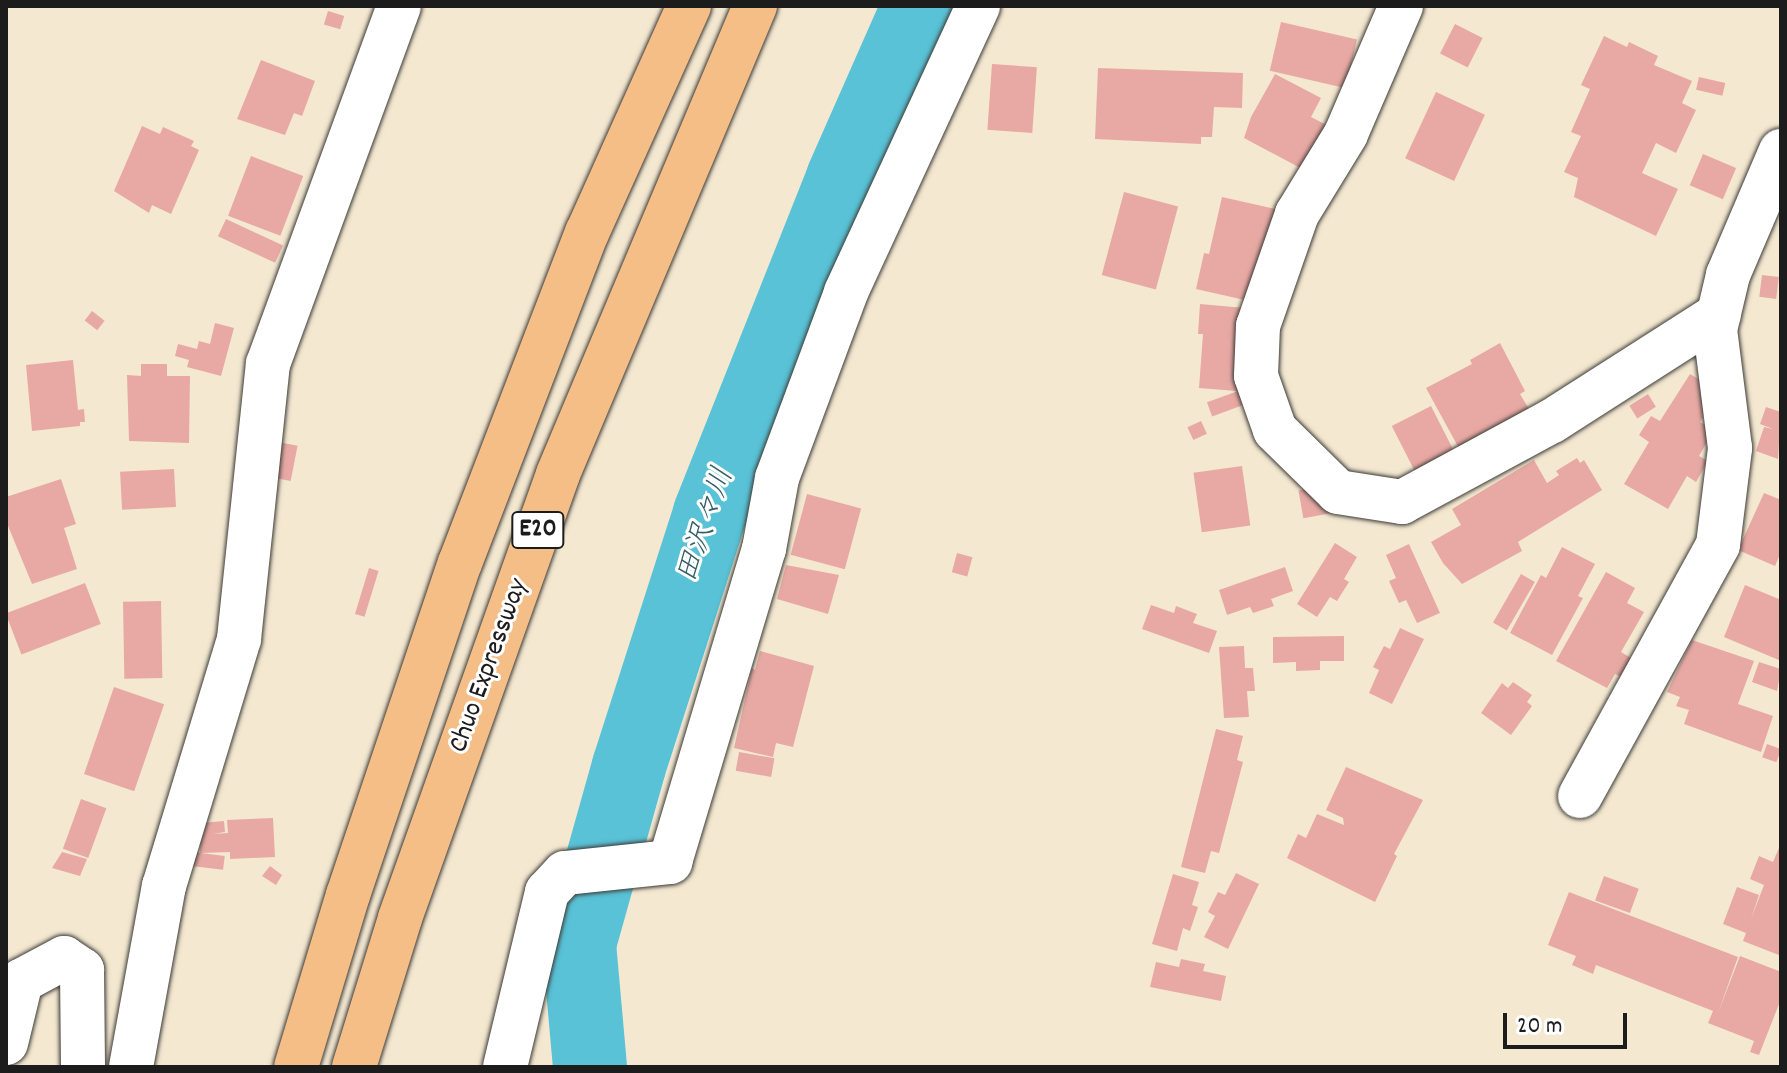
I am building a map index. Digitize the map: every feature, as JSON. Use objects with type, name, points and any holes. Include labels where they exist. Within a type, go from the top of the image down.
[{"type":"highway","name":"E20","points":[[296,1067],[348,895],[460,563],[587,233],[689,6]]},
{"type":"highway","name":"Chuo Expressway","points":[[354,1067],[400,918],[558,474],[755,6]]},
{"type":"street","points":[[131,1067],[164,886],[239,639],[268,364],[399,6]]},
{"type":"street","points":[[1401,6],[1346,134],[1297,214],[1258,326],[1256,376],[1275,430],[1338,492],[1402,502],[1552,421],[1719,314]]},
{"type":"street","points":[[505,1067],[547,892],[565,873],[670,862],[764,549],[777,478],[846,292],[970,9]]},
{"type":"street","points":[[1580,796],[1718,545],[1730,448],[1715,330],[1728,275],[1781,151]]},
{"type":"street","points":[[6,1043],[21,981],[64,958],[82,970],[83,1067]]},
{"type":"building","points":[[328,11],[344,16],[340,29],[324,24]]},
{"type":"building","points":[[1281,22],[1357,40],[1346,88],[1270,71]]},
{"type":"building","points":[[1455,24],[1483,38],[1468,67],[1440,53]]},
{"type":"building","points":[[1604,36],[1627,47],[1629,42],[1658,56],[1654,65],[1692,81],[1682,103],[1696,110],[1676,153],[1656,143],[1642,173],[1678,189],[1656,236],[1574,197],[1578,178],[1564,172],[1581,136],[1571,132],[1590,89],[1581,85]]},
{"type":"building","points":[[261,60],[315,81],[302,116],[294,113],[285,135],[237,119]]},
{"type":"building","points":[[992,64],[1037,67],[1032,133],[987,130]]},
{"type":"building","points":[[1098,68],[1243,73],[1242,108],[1214,107],[1212,137],[1201,137],[1201,144],[1095,139]]},
{"type":"building","points":[[1275,74],[1321,98],[1311,117],[1342,133],[1319,178],[1244,138],[1251,117]]},
{"type":"building","points":[[1699,77],[1725,83],[1722,96],[1696,90]]},
{"type":"building","points":[[1436,92],[1485,115],[1454,181],[1405,158]]},
{"type":"building","points":[[142,126],[160,134],[163,127],[194,141],[191,146],[199,150],[171,214],[152,205],[149,213],[114,191]]},
{"type":"building","points":[[1703,154],[1736,168],[1723,199],[1690,185]]},
{"type":"building","points":[[251,156],[303,176],[280,236],[228,216]]},
{"type":"building","points":[[1124,192],[1178,206],[1156,290],[1102,275]]},
{"type":"building","points":[[1222,197],[1289,212],[1258,303],[1196,289],[1204,253],[1209,254]]},
{"type":"building","points":[[226,219],[283,246],[275,263],[218,236]]},
{"type":"building","points":[[1762,275],[1779,277],[1776,299],[1759,297]]},
{"type":"building","points":[[1200,304],[1256,309],[1249,392],[1199,388],[1203,334],[1198,334]]},
{"type":"building","points":[[92,311],[105,321],[97,330],[85,320]]},
{"type":"building","points":[[215,323],[234,328],[221,376],[187,367],[189,360],[175,356],[178,344],[197,349],[199,341],[210,344]]},
{"type":"building","points":[[1500,343],[1525,391],[1520,394],[1532,414],[1461,452],[1426,388],[1472,364],[1470,360]]},
{"type":"building","points":[[73,360],[78,410],[84,409],[85,422],[80,422],[80,426],[32,431],[26,365]]},
{"type":"building","points":[[141,364],[167,364],[167,376],[190,376],[189,443],[129,441],[127,375],[141,376]]},
{"type":"building","points":[[1690,374],[1718,391],[1700,422],[1714,430],[1699,456],[1708,461],[1696,482],[1687,476],[1668,509],[1624,484],[1649,442],[1639,435],[1651,416],[1660,421]]},
{"type":"building","points":[[1238,391],[1243,405],[1212,416],[1207,402]]},
{"type":"building","points":[[1648,394],[1656,407],[1637,418],[1629,406]]},
{"type":"building","points":[[1431,406],[1457,458],[1418,478],[1392,426]]},
{"type":"building","points":[[1766,407],[1781,412],[1778,459],[1756,451],[1764,427],[1773,429],[1760,424]]},
{"type":"building","points":[[1201,421],[1207,434],[1193,440],[1187,427]]},
{"type":"building","points":[[273,441],[298,446],[291,481],[266,476]]},
{"type":"building","points":[[1577,458],[1580,463],[1584,460],[1602,490],[1518,542],[1522,551],[1462,584],[1443,563],[1431,542],[1461,525],[1452,509],[1534,460],[1547,483],[1559,475],[1556,471]]},
{"type":"building","points":[[1242,466],[1250,525],[1202,532],[1193,473]]},
{"type":"building","points":[[174,469],[176,507],[122,510],[120,472]]},
{"type":"building","points":[[61,479],[76,524],[64,528],[77,569],[32,584],[6,521],[6,497]]},
{"type":"building","points":[[1330,485],[1335,513],[1303,518],[1298,491]]},
{"type":"building","points":[[1764,493],[1781,500],[1781,552],[1775,566],[1738,550]]},
{"type":"building","points":[[807,494],[861,508],[845,569],[791,555]]},
{"type":"building","points":[[1335,543],[1357,557],[1344,579],[1349,582],[1337,601],[1330,597],[1317,617],[1297,604]]},
{"type":"building","points":[[1409,544],[1440,613],[1417,623],[1406,600],[1399,603],[1389,581],[1396,578],[1386,555]]},
{"type":"building","points":[[1562,547],[1595,564],[1578,596],[1583,598],[1552,655],[1510,633],[1541,575],[1546,578]]},
{"type":"building","points":[[957,553],[972,557],[967,576],[952,572]]},
{"type":"building","points":[[786,565],[839,575],[828,614],[777,599]]},
{"type":"building","points":[[1285,567],[1293,591],[1271,599],[1274,606],[1253,613],[1250,607],[1227,615],[1219,590]]},
{"type":"building","points":[[369,568],[379,571],[365,617],[355,614]]},
{"type":"building","points":[[1606,572],[1635,588],[1627,603],[1644,612],[1621,652],[1631,658],[1621,677],[1615,674],[1607,688],[1556,661]]},
{"type":"building","points":[[1521,574],[1535,582],[1507,630],[1493,622]]},
{"type":"building","points":[[85,583],[101,624],[21,655],[6,613]]},
{"type":"building","points":[[1745,585],[1781,600],[1781,661],[1724,637]]},
{"type":"building","points":[[161,601],[162,678],[124,679],[123,602]]},
{"type":"building","points":[[1151,605],[1174,613],[1176,606],[1197,614],[1193,623],[1217,631],[1209,653],[1142,629]]},
{"type":"building","points":[[1400,628],[1424,639],[1392,704],[1369,693],[1379,670],[1373,667],[1384,646],[1390,649]]},
{"type":"building","points":[[1344,636],[1344,661],[1320,661],[1320,670],[1296,671],[1296,662],[1273,663],[1273,637]]},
{"type":"building","points":[[1692,640],[1754,661],[1738,704],[1773,716],[1761,752],[1684,724],[1689,710],[1676,706],[1680,697],[1667,692]]},
{"type":"building","points":[[1244,646],[1245,668],[1253,668],[1255,691],[1247,691],[1249,717],[1224,718],[1219,647]]},
{"type":"building","points":[[760,651],[814,666],[793,747],[776,743],[773,757],[734,748],[752,668],[755,670]]},
{"type":"building","points":[[1759,662],[1781,669],[1777,691],[1752,682]]},
{"type":"building","points":[[1513,682],[1532,695],[1527,702],[1532,706],[1511,735],[1481,713],[1502,683],[1508,688]]},
{"type":"building","points":[[114,687],[164,704],[134,791],[84,774]]},
{"type":"building","points":[[1216,729],[1243,736],[1237,760],[1243,762],[1219,853],[1211,851],[1205,873],[1181,867]]},
{"type":"building","points":[[1767,744],[1781,749],[1776,762],[1762,757]]},
{"type":"building","points":[[739,752],[774,758],[771,777],[736,771]]},
{"type":"building","points":[[1346,767],[1423,800],[1394,854],[1397,856],[1375,902],[1287,858],[1298,834],[1306,838],[1317,814],[1344,825],[1343,818],[1326,810]]},
{"type":"building","points":[[81,799],[106,808],[88,858],[63,849]]},
{"type":"building","points":[[273,818],[275,857],[230,859],[230,852],[200,853],[201,823],[224,821],[225,832],[213,834],[228,833],[227,820]]},
{"type":"building","points":[[1781,843],[1781,956],[1743,941],[1746,933],[1723,924],[1737,887],[1759,895],[1751,919],[1764,885],[1750,879],[1759,856],[1773,862]]},
{"type":"building","points":[[62,852],[87,859],[80,876],[52,868]]},
{"type":"building","points":[[193,852],[225,856],[223,870],[191,866]]},
{"type":"building","points":[[270,866],[282,875],[276,885],[262,876]]},
{"type":"building","points":[[1236,873],[1259,884],[1228,949],[1204,937],[1215,916],[1208,912],[1218,892],[1225,895]]},
{"type":"building","points":[[1173,874],[1199,882],[1192,905],[1198,907],[1190,931],[1183,928],[1177,951],[1152,944]]},
{"type":"building","points":[[1604,876],[1639,889],[1630,913],[1595,900]]},
{"type":"building","points":[[1569,892],[1738,957],[1718,1013],[1740,956],[1781,972],[1781,999],[1759,1055],[1750,1052],[1754,1041],[1708,1023],[1713,1011],[1596,965],[1593,974],[1572,965],[1576,956],[1548,945]]},
{"type":"building","points":[[1181,959],[1205,964],[1203,971],[1226,976],[1221,1001],[1150,987],[1156,962],[1179,967]]},
{"type":"waterway","name":"田沢々川","points":[[590,1067],[579,944],[629,766],[710,513],[843,178],[919,6]]}]
